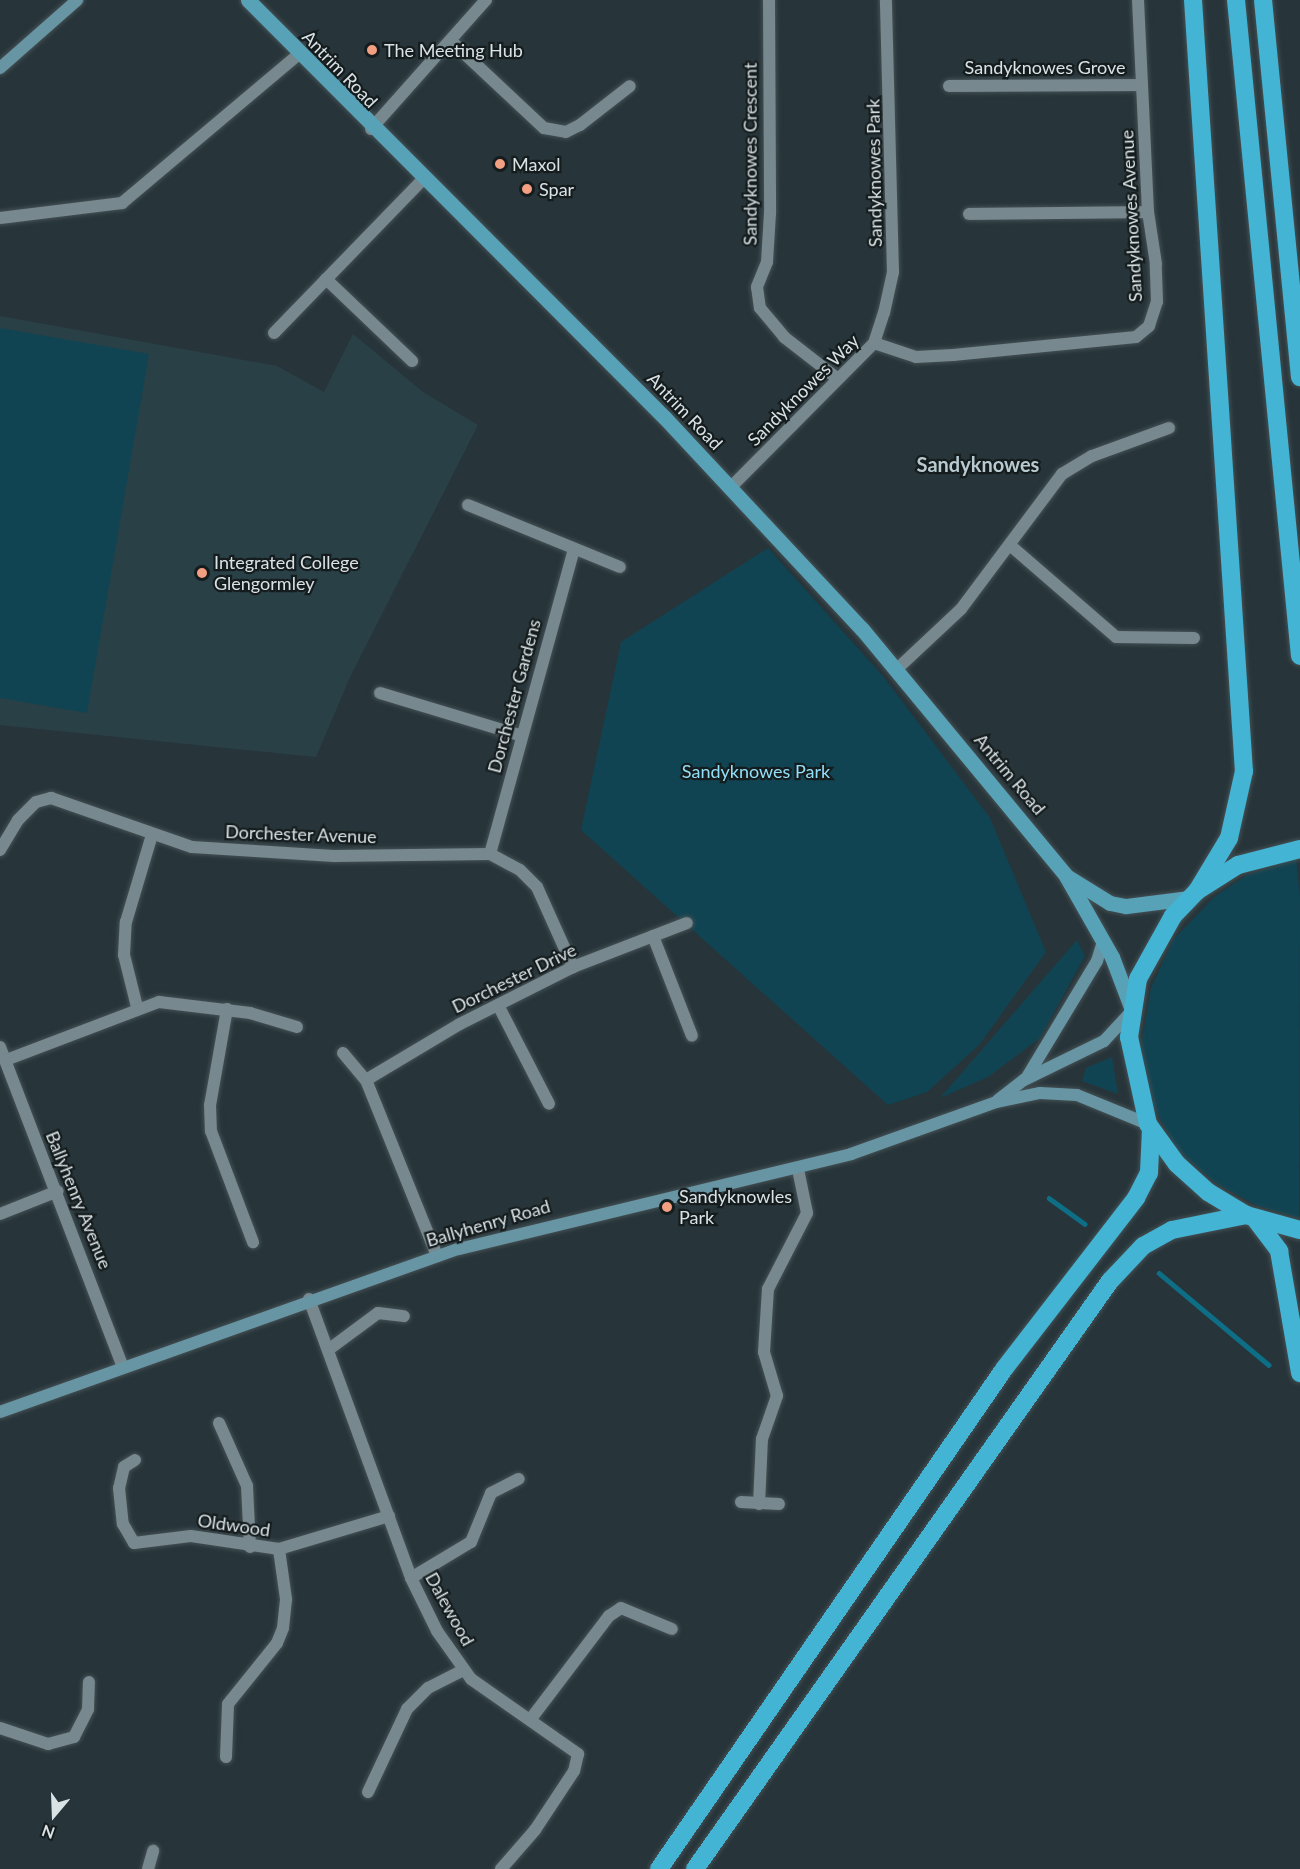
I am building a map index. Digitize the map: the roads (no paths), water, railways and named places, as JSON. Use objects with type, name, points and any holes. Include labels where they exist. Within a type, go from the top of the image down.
[{"type":"highway","points":[[659,1869],[1004,1369],[1136,1198],[1149,1173],[1150,1127],[1129,1056],[1131,1010],[1152,948],[1193,895],[1229,838],[1244,771],[1192,0]]},
{"type":"highway","points":[[1236,0],[1300,656]]},
{"type":"highway","points":[[1263,0],[1300,377]]},
{"type":"highway","points":[[1193,895],[1238,865],[1300,849]]},
{"type":"highway","points":[[1150,1127],[1191,1179],[1249,1216],[1279,1251],[1300,1373]]},
{"type":"highway","points":[[695,1869],[1110,1281],[1143,1246],[1172,1230],[1249,1216],[1300,1230]]},
{"type":"main road","points":[[0,68],[77,0]]},
{"type":"main road","name":"Antrim Road","points":[[248,0],[371,129],[731,487],[897,669],[1066,876],[1102,941],[1131,1010]]},
{"type":"main road","name":"Antrim Road","points":[[1066,876],[1110,903],[1126,906],[1193,895]]},
{"type":"main road","points":[[1024,1080],[1080,990],[1102,941]]},
{"type":"main road","name":"Ballyhenry Road","points":[[996,1102],[1024,1080],[1098,1045],[1131,1010]]},
{"type":"main road","name":"Ballyhenry Road","points":[[0,1412],[309,1299],[437,1256],[566,1220],[798,1169],[996,1102],[1040,1093],[1077,1095],[1150,1127]]},
{"type":"street","points":[[371,129],[486,0]]},
{"type":"street","name":"Sandyknowes Crescent","points":[[769,0],[770,213],[767,262],[757,287],[760,308],[784,337],[837,379]]},
{"type":"street","name":"Sandyknowes Park","points":[[874,343],[893,272],[886,0]]},
{"type":"street","name":"Sandyknowes Avenue","points":[[874,343],[916,357],[1136,337],[1149,326],[1157,302],[1148,212],[1138,0]]},
{"type":"street","points":[[451,41],[544,128],[566,132],[580,125],[630,86]]},
{"type":"street","points":[[0,218],[122,203],[298,55]]},
{"type":"street","name":"Sandyknowes Grove","points":[[949,86],[1141,85]]},
{"type":"street","points":[[274,333],[423,179]]},
{"type":"street","points":[[969,213],[1148,212]]},
{"type":"street","points":[[326,279],[412,361]]},
{"type":"street","name":"Sandyknowes Way","points":[[731,487],[874,343]]},
{"type":"street","points":[[897,669],[961,609],[1011,546],[1062,474],[1092,456],[1169,428]]},
{"type":"street","points":[[468,505],[620,567]]},
{"type":"street","points":[[1011,546],[1116,637],[1194,638]]},
{"type":"street","name":"Dorchester Gardens","points":[[490,854],[574,549]]},
{"type":"street","points":[[380,693],[522,736]]},
{"type":"street","name":"Dorchester Avenue","points":[[0,850],[18,819],[36,802],[51,798],[192,847],[257,852],[490,854],[520,870],[537,887],[573,967]]},
{"type":"street","points":[[137,1007],[124,955],[126,922],[152,835]]},
{"type":"street","name":"Dorchester Drive","points":[[366,1080],[498,1005],[573,967],[687,923]]},
{"type":"street","points":[[653,936],[692,1036]]},
{"type":"street","points":[[6,1060],[137,1007],[159,1002],[227,1009],[297,1027]]},
{"type":"street","points":[[498,1005],[549,1104]]},
{"type":"street","points":[[227,1009],[210,1105],[212,1131],[253,1242]]},
{"type":"street","name":"Ballyhenry Avenue","points":[[0,1047],[58,1191],[123,1367]]},
{"type":"street","points":[[343,1053],[366,1080],[437,1256]]},
{"type":"street","points":[[759,1504],[762,1439],[777,1396],[764,1352],[768,1289],[807,1213],[798,1169]]},
{"type":"street","points":[[0,1214],[58,1191]]},
{"type":"street","name":"Dalewood","points":[[309,1299],[411,1578],[463,1670],[530,1720],[571,1747],[578,1762],[535,1830],[501,1869]]},
{"type":"street","points":[[328,1350],[378,1313],[404,1316]]},
{"type":"street","points":[[219,1423],[247,1486],[250,1546]]},
{"type":"street","name":"Oldwood","points":[[135,1460],[123,1467],[119,1488],[123,1524],[134,1543],[191,1536],[279,1550],[389,1516]]},
{"type":"street","points":[[411,1578],[471,1542],[491,1493],[519,1479]]},
{"type":"street","points":[[741,1502],[779,1504]]},
{"type":"street","name":"Oldwood","points":[[226,1757],[228,1704],[278,1643],[283,1628],[286,1599],[279,1550]]},
{"type":"street","points":[[530,1720],[609,1616],[621,1608],[672,1629]]},
{"type":"street","points":[[368,1792],[407,1709],[428,1688],[463,1670]]},
{"type":"street","points":[[0,1728],[48,1744],[75,1737],[88,1709],[89,1682]]},
{"type":"street","points":[[148,1869],[153,1851]]},
{"type":"waterway","points":[[1049,1198],[1085,1224]]},
{"type":"waterway","points":[[1159,1273],[1269,1365]]},
{"type":"place","name":"The Meeting Hub","points":[[372,50]]},
{"type":"place","name":"Maxol","points":[[500,164]]},
{"type":"place","name":"Spar","points":[[527,189]]},
{"type":"place","name":"Integrated College Glengormley","points":[[202,573]]},
{"type":"place","name":"Sandyknowles Park","points":[[667,1207]]},
{"type":"district","name":"Sandyknowes","points":[[978,464]]}]
